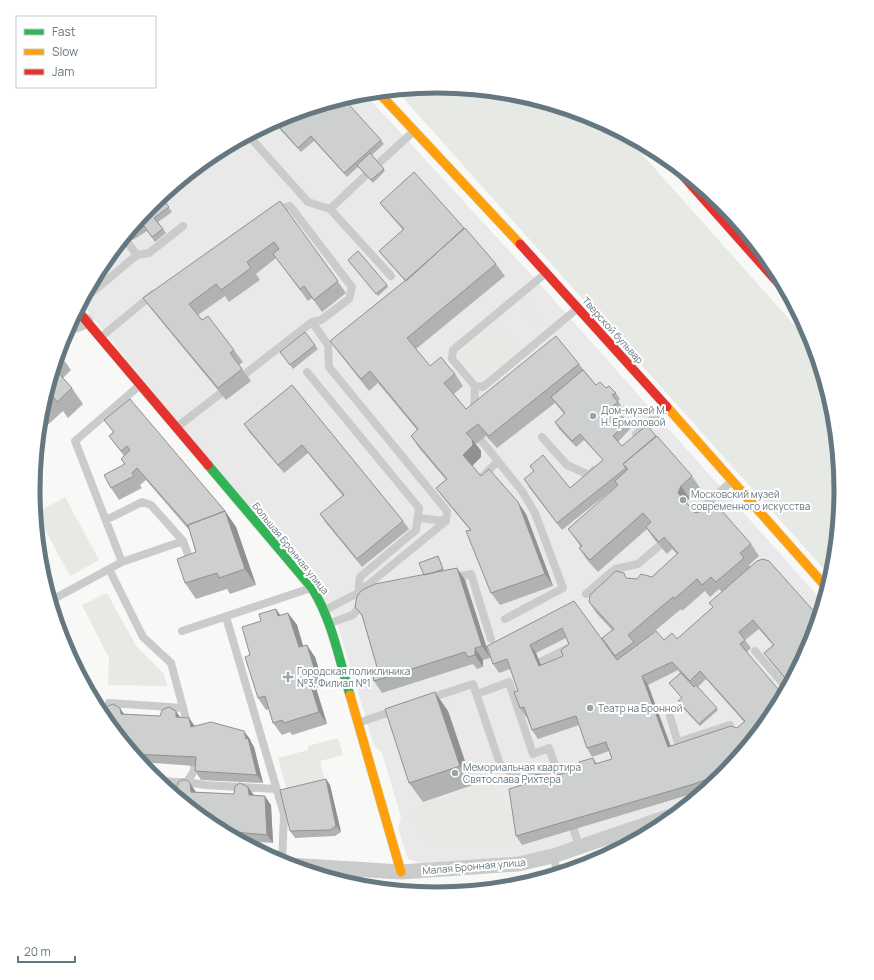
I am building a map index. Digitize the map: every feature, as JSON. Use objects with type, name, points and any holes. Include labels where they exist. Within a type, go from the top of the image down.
[{"type":"main road","name":"Тверской бульвар","points":[[382,97],[579,308],[823,582]]},
{"type":"main road","points":[[692,186],[770,274]]},
{"type":"main road","name":"Большая Бронная улица","points":[[82,316],[312,588],[329,623],[401,872]]},
{"type":"street","name":"Малая Бронная улица","points":[[310,866],[401,872],[518,864],[553,856],[658,820]]},
{"type":"lane","points":[[379,163],[415,131]]},
{"type":"lane","points":[[252,139],[308,202],[330,209],[391,276]]},
{"type":"lane","points":[[330,209],[366,175]]},
{"type":"lane","points":[[245,374],[312,322],[322,320],[349,299],[352,287],[290,206],[277,208],[264,217]]},
{"type":"lane","points":[[714,211],[717,208]]},
{"type":"lane","points":[[92,292],[137,255],[149,253],[183,226]]},
{"type":"lane","points":[[127,242],[137,255]]},
{"type":"lane","points":[[474,421],[475,386],[452,358],[453,350],[546,273]]},
{"type":"lane","points":[[101,338],[144,300],[163,287]]},
{"type":"lane","points":[[475,386],[483,387],[579,308]]},
{"type":"lane","points":[[312,322],[328,345],[329,367],[449,509],[446,521],[358,593],[324,610]]},
{"type":"lane","points":[[307,372],[419,508],[416,530],[360,577],[358,593]]},
{"type":"lane","points":[[122,562],[75,441],[141,385]]},
{"type":"lane","points":[[176,427],[221,393]]},
{"type":"lane","points":[[632,438],[667,406]]},
{"type":"lane","points":[[542,437],[567,465],[589,475],[599,466]]},
{"type":"lane","points":[[481,440],[522,491],[534,513],[563,588],[505,619]]},
{"type":"lane","points":[[481,478],[498,461]]},
{"type":"lane","points":[[695,514],[733,481]]},
{"type":"lane","points":[[106,520],[142,502],[151,505],[183,541],[190,560]]},
{"type":"lane","points":[[418,518],[446,521]]},
{"type":"lane","points":[[55,598],[122,562],[183,541]]},
{"type":"lane","points":[[586,594],[614,569],[638,564],[660,545]]},
{"type":"lane","points":[[109,569],[143,637],[171,663],[188,726]]},
{"type":"lane","points":[[441,580],[471,574],[491,639]]},
{"type":"lane","points":[[182,631],[312,588]]},
{"type":"lane","points":[[329,623],[353,615],[360,606],[372,598]]},
{"type":"lane","points":[[226,617],[284,814],[282,856]]},
{"type":"lane","points":[[540,662],[568,648]]},
{"type":"lane","points":[[755,651],[784,684]]},
{"type":"lane","points":[[477,694],[509,682],[515,674]]},
{"type":"lane","points":[[509,682],[533,754],[549,748],[560,784]]},
{"type":"lane","points":[[416,703],[473,684],[501,767],[523,778],[556,768]]},
{"type":"lane","points":[[110,703],[183,708]]},
{"type":"lane","points":[[358,723],[402,708]]},
{"type":"lane","points":[[670,716],[681,753]]},
{"type":"lane","points":[[678,742],[730,725]]},
{"type":"lane","points":[[188,782],[194,771],[194,765]]},
{"type":"lane","points":[[167,781],[276,789]]},
{"type":"lane","points":[[174,782],[174,787]]},
{"type":"lane","points":[[574,830],[579,847]]},
{"type":"lane","points":[[553,856],[556,868]]},
{"type":"shaded area","points":[[437,93],[463,94],[489,96],[514,101],[565,114],[589,123],[634,145],[802,333],[804,338],[820,387],[831,438],[834,490],[833,516],[831,542],[825,570],[400,95]]},
{"type":"shaded area","points":[[370,99],[537,281],[819,597],[804,642],[781,689],[752,732],[718,771],[699,788],[674,808],[552,850],[516,859],[420,863],[408,859],[398,828],[401,817],[382,753],[374,745],[336,619],[84,307],[93,291],[122,248],[156,209],[195,175],[239,146],[285,123],[309,114]]},
{"type":"shaded area","points":[[527,300],[546,324],[540,329],[521,305]]},
{"type":"shaded area","points":[[496,323],[500,323],[517,345],[517,349],[485,375],[481,375],[464,353],[464,349]],"holes":[[[493,339],[499,343],[499,347],[492,354],[485,355],[482,348]]]},
{"type":"shaded area","points":[[65,497],[99,560],[70,576],[42,523],[41,510]]},
{"type":"shaded area","points":[[107,593],[136,646],[164,674],[167,686],[108,685],[109,658],[82,605]]},
{"type":"shaded area","points":[[338,738],[343,755],[320,761],[325,781],[287,791],[278,758],[308,750],[308,746]]},
{"type":"shaded area","points":[[496,781],[516,840],[426,845],[413,809]]},
{"type":"shaded area","points":[[504,881],[463,886],[444,887],[443,884]]},
{"type":"building","points":[[348,104],[381,140],[344,173],[311,136],[298,148],[278,126],[309,114]]},
{"type":"building","points":[[370,153],[384,169],[371,180],[357,165]]},
{"type":"building","points":[[414,172],[464,228],[406,281],[379,251],[404,229],[380,203]]},
{"type":"building","points":[[165,201],[169,207],[154,218],[163,229],[152,237],[144,226],[136,232]]},
{"type":"building","points":[[280,201],[338,281],[314,300],[304,286],[300,289],[273,254],[279,249],[274,242],[247,262],[251,268],[221,290],[216,284],[189,304],[202,320],[208,316],[234,350],[230,353],[242,369],[218,388],[143,298]]},
{"type":"building","points":[[465,228],[496,264],[407,338],[430,366],[441,357],[455,374],[444,383],[466,409],[556,336],[579,364],[489,436],[478,424],[466,433],[472,439],[473,445],[463,455],[481,476],[489,469],[518,502],[545,574],[491,593],[466,531],[471,530],[436,488],[447,479],[411,436],[418,429],[370,371],[361,379],[330,341],[406,280]]},
{"type":"building","points":[[358,251],[387,285],[376,294],[348,260]]},
{"type":"building","points":[[305,332],[315,345],[290,365],[280,352]]},
{"type":"building","points":[[583,370],[596,385],[600,382],[606,388],[609,386],[616,393],[612,395],[618,402],[613,406],[627,422],[613,436],[622,446],[647,425],[656,436],[623,464],[626,468],[557,523],[524,479],[534,471],[530,466],[543,455],[570,488],[603,460],[580,434],[572,441],[555,422],[565,413],[551,397]]},
{"type":"building","points":[[58,373],[72,388],[57,402],[52,395]]},
{"type":"building","points":[[292,385],[403,521],[357,559],[320,514],[344,495],[302,445],[278,465],[244,424]]},
{"type":"building","points":[[130,399],[225,511],[188,526],[137,468],[132,473],[134,476],[111,488],[104,475],[125,464],[121,459],[130,450],[127,446],[121,451],[109,436],[114,432],[104,420]]},
{"type":"building","points":[[657,436],[692,476],[681,486],[678,493],[695,513],[703,511],[714,502],[751,544],[740,553],[744,558],[716,582],[711,577],[702,585],[697,579],[674,599],[673,597],[628,635],[634,642],[615,656],[602,638],[614,629],[589,602],[590,595],[616,571],[624,573],[626,578],[637,579],[641,574],[652,577],[678,553],[664,537],[659,542],[651,533],[646,527],[651,522],[643,513],[590,560],[579,548],[582,546],[568,529],[618,485],[615,481],[628,469],[623,464]]},
{"type":"building","points":[[225,511],[245,569],[219,578],[217,573],[185,583],[177,559],[196,552],[188,525]]},
{"type":"building","points":[[438,556],[443,569],[424,575],[419,563]]},
{"type":"building","points":[[763,559],[769,561],[815,612],[804,642],[786,679],[764,653],[774,645],[753,620],[739,632],[745,640],[740,644],[780,691],[752,732],[710,778],[516,836],[509,789],[528,783],[527,777],[539,774],[541,780],[581,768],[579,762],[593,758],[595,764],[612,759],[606,742],[587,748],[576,716],[532,730],[524,707],[520,708],[514,692],[518,691],[507,659],[493,664],[487,646],[574,601],[617,660],[656,631],[664,640],[672,633],[677,639],[713,607],[709,603],[757,561]],"holes":[[[562,628],[569,644],[561,650],[563,656],[539,666],[530,645]],[[672,662],[690,681],[700,671],[745,721],[737,728],[731,726],[668,747],[642,676]]]},
{"type":"building","points":[[457,568],[482,646],[475,648],[475,655],[468,657],[465,652],[374,681],[373,676],[379,674],[362,615],[355,607],[357,596],[362,590],[375,584]]},
{"type":"building","name":"Городская поликлиника №3, Филиал №1","points":[[276,609],[278,616],[288,613],[299,647],[307,645],[316,674],[308,676],[319,712],[284,723],[282,720],[273,723],[265,696],[258,698],[245,657],[250,655],[242,627],[261,621],[259,614]]},
{"type":"building","points":[[681,673],[694,687],[696,685],[717,708],[699,724],[678,701],[682,698],[669,683]]},
{"type":"building","points":[[435,692],[460,766],[409,783],[385,709]]},
{"type":"building","points":[[113,704],[120,708],[121,714],[160,716],[162,710],[169,707],[176,711],[176,717],[189,718],[191,727],[211,722],[244,731],[246,739],[248,738],[257,775],[195,771],[196,757],[141,754],[122,732],[107,711],[106,707]]},
{"type":"building","points":[[326,779],[336,826],[330,830],[290,831],[280,790]]},
{"type":"building","points":[[187,780],[190,783],[191,792],[234,794],[235,786],[240,783],[248,787],[249,795],[265,796],[267,835],[235,832],[195,805],[176,789],[178,782]]},
{"type":"traffic: fast","points":[[208,465],[312,588],[330,626],[350,695]]},
{"type":"traffic: slow","points":[[382,97],[520,244]]},
{"type":"traffic: slow","points":[[667,407],[822,583]]},
{"type":"traffic: slow","points":[[350,695],[401,872]]},
{"type":"traffic: jam","points":[[693,187],[770,273]]},
{"type":"traffic: jam","points":[[520,244],[667,407]]},
{"type":"traffic: jam","points":[[81,314],[208,465]]},
{"type":"place","name":"Дом-музей М. Н. Ермоловой","points":[[593,416]]},
{"type":"place","name":"Московский музей современного искусства","points":[[683,500]]},
{"type":"place","name":"Городская поликлиника №3, Филиал №1","points":[[288,677]]},
{"type":"place","name":"Театр на Бронной","points":[[590,708]]},
{"type":"place","name":"Мемориальная квартира Святослава Рихтера","points":[[455,773]]}]
